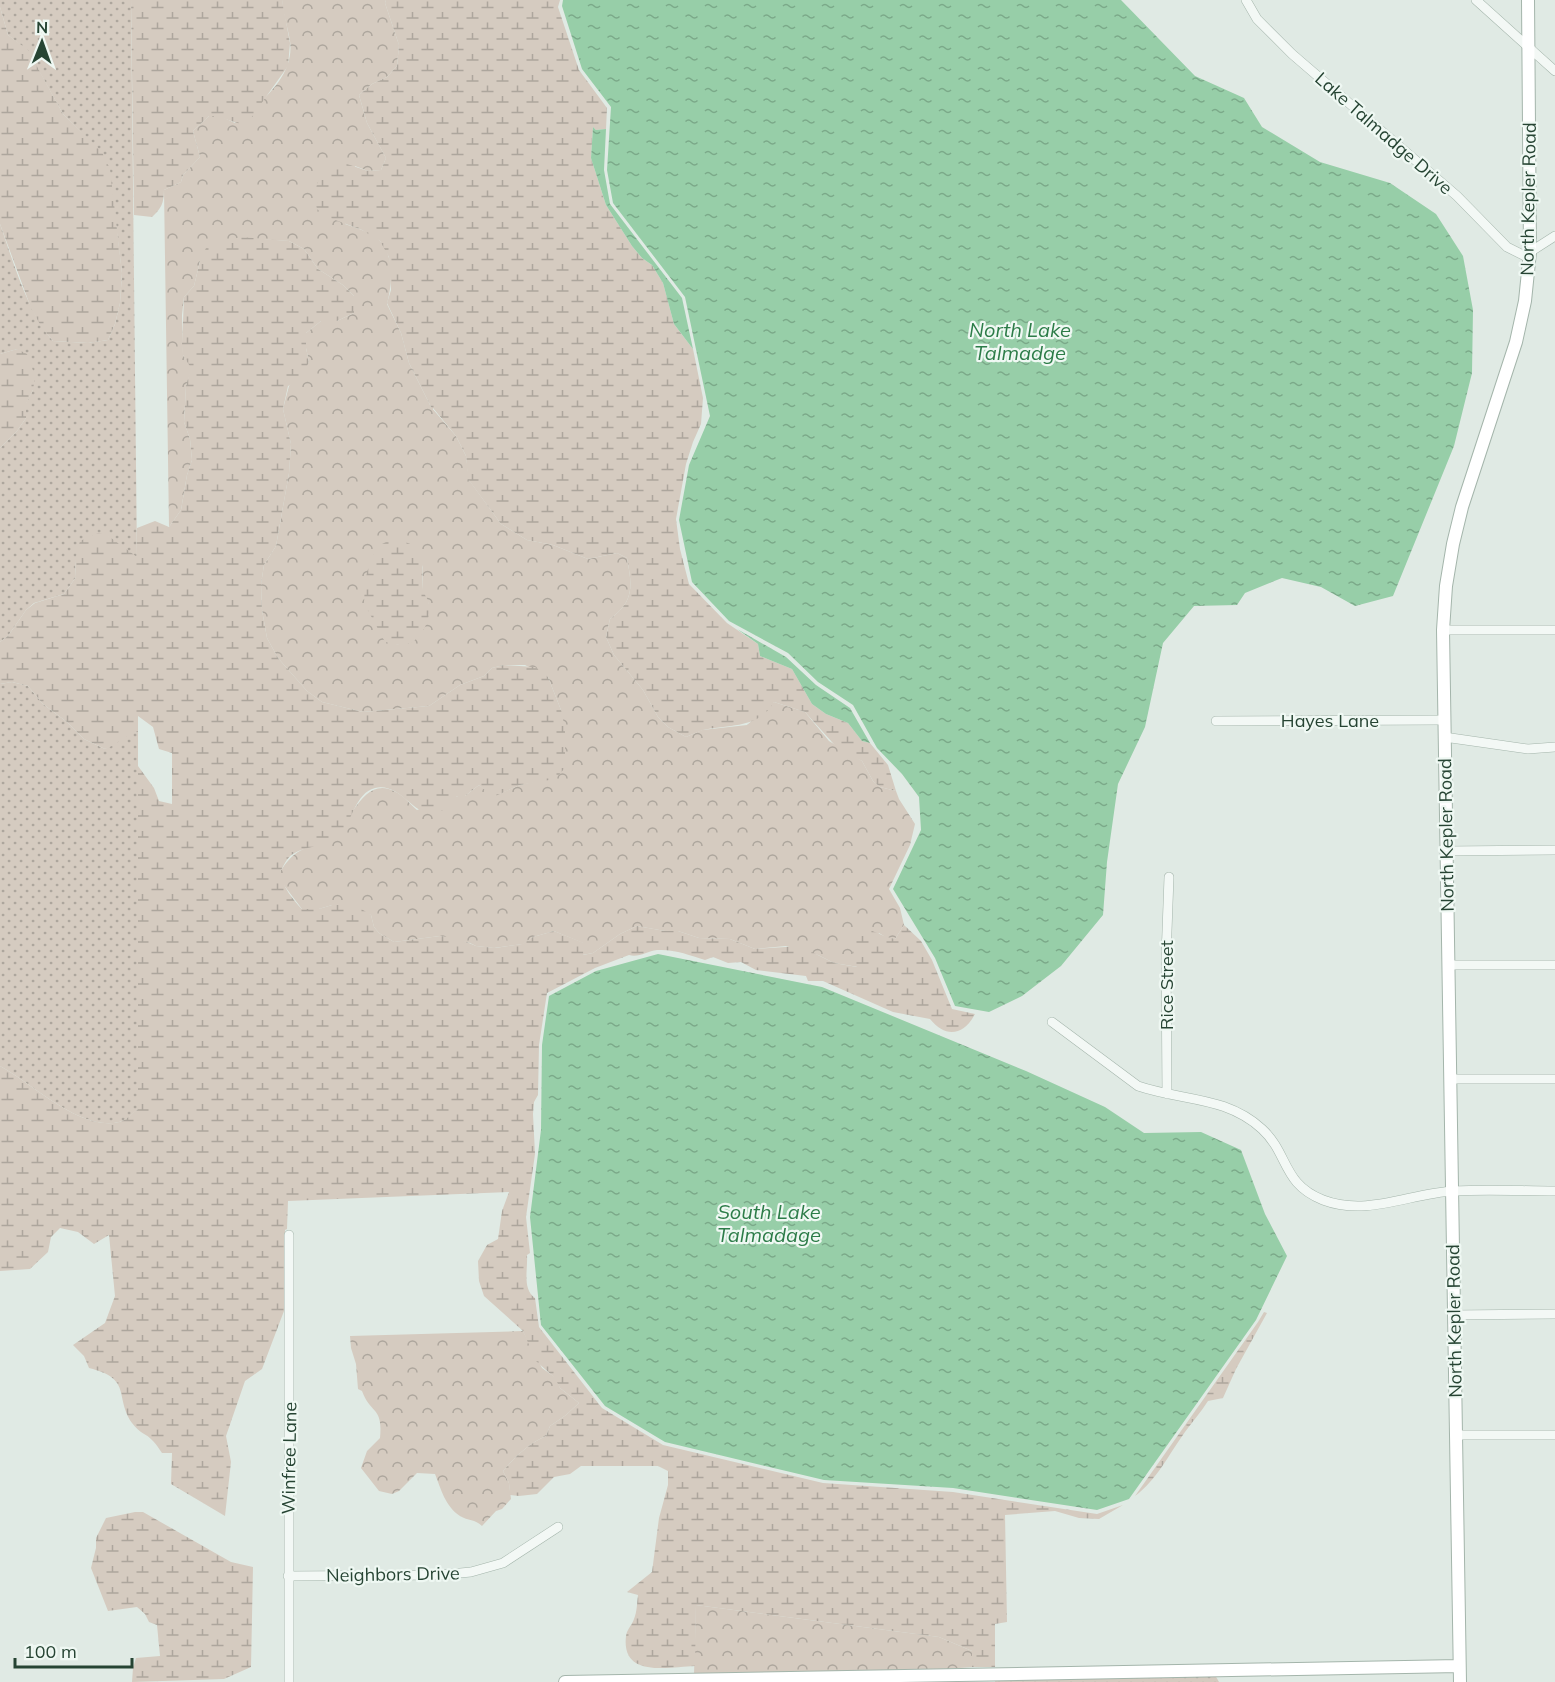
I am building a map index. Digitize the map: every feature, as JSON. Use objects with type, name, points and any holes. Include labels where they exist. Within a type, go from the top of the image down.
[{"type":"main road","name":"North Kepler Road","points":[[1460,1682],[1443,630],[1446,586],[1462,507],[1516,342],[1525,301],[1530,255],[1528,0]]},
{"type":"main road","points":[[565,1682],[1460,1666]]},
{"type":"street","name":"Lake Talmadge Drive","points":[[1246,0],[1257,19],[1292,54],[1457,196],[1507,247],[1530,255]]},
{"type":"street","points":[[1476,0],[1529,45],[1555,71]]},
{"type":"street","points":[[1530,255],[1555,236]]},
{"type":"street","points":[[1443,630],[1555,630]]},
{"type":"street","name":"Hayes Lane","points":[[1216,721],[1444,720]]},
{"type":"street","points":[[1444,737],[1528,749],[1555,747]]},
{"type":"street","points":[[1447,851],[1555,850]]},
{"type":"street","name":"Rice Street","points":[[1167,1094],[1166,958],[1169,877]]},
{"type":"street","points":[[1448,965],[1555,965]]},
{"type":"street","points":[[1052,1022],[1138,1086],[1221,1104],[1246,1117],[1263,1130],[1270,1139],[1297,1185],[1324,1200],[1345,1205],[1377,1206],[1452,1191],[1555,1191]]},
{"type":"street","points":[[1450,1080],[1555,1079]]},
{"type":"street","name":"Winfree Lane","points":[[289,1234],[289,1682]]},
{"type":"street","points":[[1453,1315],[1555,1314]]},
{"type":"street","points":[[1456,1435],[1555,1435]]},
{"type":"street","name":"Neighbors Drive","points":[[288,1576],[439,1575],[471,1572],[503,1563],[558,1527]]},
{"type":"green space","points":[[0,0],[131,0],[137,558],[106,535],[75,561],[76,577],[64,594],[34,603],[26,610],[8,636],[0,642],[0,448],[26,418],[26,403],[33,390],[17,349],[0,354],[0,224],[28,301],[53,341],[88,343],[108,340],[120,303],[122,273],[116,225],[81,132],[63,114],[28,51],[8,35]]},
{"type":"green space","points":[[131,0],[282,0],[290,43],[288,66],[246,125],[209,116],[193,131],[200,157],[183,175],[181,182],[164,190],[161,205],[152,217],[134,215]]},
{"type":"green space","points":[[282,0],[386,0],[399,45],[397,66],[387,77],[372,84],[359,95],[367,123],[386,158],[381,170],[368,171],[355,166],[345,224],[372,235],[384,246],[391,270],[387,304],[401,333],[409,363],[431,407],[456,436],[466,456],[469,480],[501,524],[527,540],[553,545],[588,559],[617,553],[627,558],[630,592],[624,606],[610,619],[606,637],[614,655],[643,690],[658,717],[668,727],[686,737],[702,730],[747,725],[774,702],[805,712],[829,741],[862,761],[873,781],[880,787],[896,791],[915,824],[910,845],[889,889],[900,908],[904,925],[895,939],[887,938],[879,933],[858,967],[834,963],[818,955],[786,946],[755,949],[730,939],[699,938],[678,931],[637,926],[620,934],[593,953],[582,955],[583,943],[554,931],[533,937],[523,944],[494,948],[476,946],[440,936],[394,942],[379,933],[374,927],[371,915],[332,905],[319,909],[302,909],[283,884],[279,873],[290,858],[298,852],[328,841],[366,795],[374,790],[384,788],[396,792],[417,810],[458,796],[465,796],[479,785],[494,796],[533,782],[561,710],[548,677],[525,665],[504,665],[492,668],[484,676],[460,685],[429,706],[363,712],[322,702],[307,691],[278,658],[267,638],[262,610],[261,584],[264,565],[276,546],[289,473],[291,444],[283,409],[289,386],[309,362],[306,333],[321,321],[337,321],[354,313],[354,296],[343,285],[318,269],[304,249],[289,241],[256,239],[200,261],[194,286],[184,297],[183,355],[192,368],[186,386],[184,422],[190,439],[192,460],[181,510],[169,527],[164,190],[181,182],[183,175],[200,157],[193,131],[209,116],[220,116],[235,123],[274,88],[287,66],[290,54],[290,41]],"holes":[[[423,565],[422,591],[429,604],[399,645],[390,642]]]},
{"type":"green space","points":[[386,0],[560,0],[558,7],[579,70],[607,108],[606,129],[596,130],[593,127],[591,158],[606,205],[632,246],[642,258],[652,265],[663,283],[674,324],[693,349],[703,398],[701,424],[686,464],[676,519],[680,549],[689,584],[727,623],[758,644],[760,656],[792,669],[812,704],[826,714],[848,723],[862,741],[870,743],[888,765],[896,791],[880,787],[873,781],[862,761],[840,751],[805,712],[774,702],[760,717],[743,724],[703,730],[686,737],[668,727],[658,717],[643,690],[614,655],[606,637],[610,619],[624,606],[630,592],[627,558],[617,553],[588,559],[553,545],[527,540],[501,524],[468,479],[466,456],[456,436],[433,408],[433,411],[409,363],[401,333],[387,303],[391,290],[389,257],[380,241],[362,230],[322,215],[313,203],[315,189],[323,169],[341,162],[368,171],[381,170],[386,158],[367,123],[359,95],[372,84],[387,77],[397,66],[399,45]]},
{"type":"green space","points":[[0,7],[8,35],[28,50],[63,114],[102,152],[110,169],[122,273],[120,303],[108,340],[88,343],[53,341],[42,328],[31,308],[0,224]]},
{"type":"green space","points":[[240,237],[289,241],[304,249],[318,269],[343,285],[354,296],[354,313],[337,321],[321,321],[306,333],[309,362],[299,381],[288,386],[283,409],[291,444],[289,473],[276,546],[264,565],[261,584],[262,610],[267,638],[278,658],[307,691],[322,702],[363,712],[429,706],[460,685],[484,676],[492,668],[504,665],[535,667],[548,677],[561,710],[565,728],[565,768],[555,779],[520,785],[493,797],[479,785],[465,796],[457,796],[444,809],[434,813],[424,812],[397,792],[387,788],[375,788],[368,791],[358,802],[340,835],[330,842],[299,851],[285,862],[280,872],[281,877],[288,892],[298,905],[302,909],[319,909],[332,905],[355,905],[371,915],[374,927],[379,933],[394,942],[440,936],[457,938],[476,946],[495,948],[522,944],[533,937],[554,931],[584,943],[583,955],[593,953],[620,934],[637,926],[678,931],[699,938],[730,939],[755,949],[800,946],[834,963],[857,967],[848,939],[866,930],[895,939],[904,925],[921,941],[932,960],[952,1009],[975,1014],[971,1021],[960,1030],[948,1032],[942,1030],[930,1019],[893,1012],[823,981],[808,981],[806,976],[756,970],[741,962],[728,963],[713,957],[705,960],[670,950],[653,951],[636,956],[629,955],[595,968],[547,993],[539,1045],[538,1095],[534,1102],[533,1114],[535,1154],[526,1217],[530,1253],[527,1255],[526,1278],[528,1289],[535,1298],[539,1327],[602,1408],[663,1445],[823,1483],[953,1492],[1097,1514],[1123,1505],[1099,1519],[1079,1518],[1055,1511],[1005,1515],[1007,1622],[995,1624],[995,1667],[972,1667],[972,1651],[939,1637],[696,1605],[695,1666],[648,1667],[631,1659],[626,1649],[626,1636],[635,1616],[638,1595],[627,1592],[652,1572],[659,1518],[668,1485],[668,1471],[658,1466],[581,1466],[570,1474],[554,1477],[537,1494],[510,1495],[509,1483],[503,1471],[523,1451],[546,1436],[550,1426],[579,1403],[560,1388],[555,1378],[536,1361],[523,1331],[484,1296],[479,1281],[478,1261],[487,1245],[498,1239],[502,1211],[509,1192],[288,1201],[287,1229],[285,1230],[284,1311],[262,1369],[245,1381],[226,1436],[231,1462],[225,1516],[171,1484],[172,1453],[162,1453],[150,1438],[135,1427],[127,1413],[117,1383],[103,1372],[89,1368],[84,1356],[73,1345],[105,1323],[115,1296],[109,1235],[94,1244],[78,1232],[60,1228],[51,1237],[48,1252],[30,1269],[0,1271],[0,1066],[57,1104],[89,1120],[104,1123],[119,1122],[127,1119],[138,1109],[138,766],[154,788],[159,801],[172,804],[172,753],[159,749],[153,727],[138,716],[138,732],[105,749],[84,739],[67,722],[43,704],[28,686],[12,682],[0,684],[0,642],[8,636],[26,610],[35,603],[64,594],[76,577],[75,561],[80,541],[98,533],[107,535],[137,557],[137,528],[155,521],[169,527],[181,510],[192,460],[190,439],[184,422],[186,386],[191,368],[183,355],[182,345],[184,297],[194,286],[200,261],[206,248]]},
{"type":"green space","points":[[17,349],[27,354],[35,376],[33,390],[26,404],[26,418],[0,448],[0,354]]},
{"type":"green space","points":[[392,539],[406,542],[418,550],[422,558],[423,592],[429,604],[428,619],[422,632],[412,642],[397,645],[385,642],[364,603],[367,572],[375,551]]},
{"type":"green space","points":[[12,682],[28,686],[43,704],[67,722],[84,739],[105,749],[130,733],[138,732],[138,1109],[127,1119],[119,1122],[104,1123],[73,1113],[0,1066],[0,684]]},
{"type":"green space","points":[[1264,1312],[1267,1313],[1223,1398],[1208,1401],[1156,1475],[1135,1496],[1258,1322]]},
{"type":"green space","points":[[523,1331],[542,1368],[556,1378],[560,1388],[579,1403],[550,1426],[546,1436],[523,1451],[503,1471],[509,1483],[511,1499],[502,1509],[496,1511],[482,1526],[460,1516],[444,1497],[435,1474],[417,1473],[399,1491],[392,1494],[379,1491],[361,1468],[367,1451],[380,1438],[380,1421],[362,1391],[358,1389],[350,1336]]},
{"type":"green space","points":[[143,1512],[231,1562],[253,1567],[251,1667],[224,1679],[132,1682],[136,1658],[160,1656],[157,1625],[149,1622],[145,1614],[137,1607],[108,1611],[91,1568],[96,1538],[106,1518]]},
{"type":"green space","points":[[696,1605],[939,1637],[972,1651],[972,1667],[907,1672],[694,1674]]},
{"type":"green space","points":[[1215,1675],[1219,1682],[995,1682],[995,1679]]},
{"type":"water","name":"North Lake Talmadge","points":[[563,0],[1121,0],[1195,76],[1244,98],[1262,127],[1320,162],[1390,183],[1436,214],[1463,256],[1473,310],[1472,373],[1454,446],[1393,596],[1355,606],[1321,587],[1282,578],[1245,593],[1237,605],[1194,606],[1163,643],[1145,727],[1118,784],[1107,862],[1103,915],[1061,966],[1022,996],[989,1012],[955,1006],[935,958],[893,889],[921,830],[919,797],[902,774],[877,748],[853,705],[818,682],[788,653],[729,621],[692,582],[679,520],[689,465],[710,416],[685,297],[613,203],[607,170],[611,107],[582,69],[562,6]]},
{"type":"water","points":[[593,127],[596,130],[606,129],[604,170],[610,204],[682,298],[693,349],[674,324],[663,283],[652,265],[642,258],[632,246],[606,205],[591,158]]},
{"type":"water","points":[[737,629],[786,657],[816,685],[850,708],[870,743],[862,741],[848,723],[826,714],[812,704],[792,669],[760,656],[758,644]]},
{"type":"water","name":"South Lake Talmadage","points":[[658,954],[822,987],[1026,1071],[1105,1107],[1144,1133],[1201,1132],[1241,1150],[1265,1214],[1287,1256],[1256,1320],[1129,1499],[1097,1510],[953,1488],[824,1480],[665,1442],[605,1406],[541,1325],[530,1217],[541,1130],[542,1045],[549,996],[596,971]]}]
